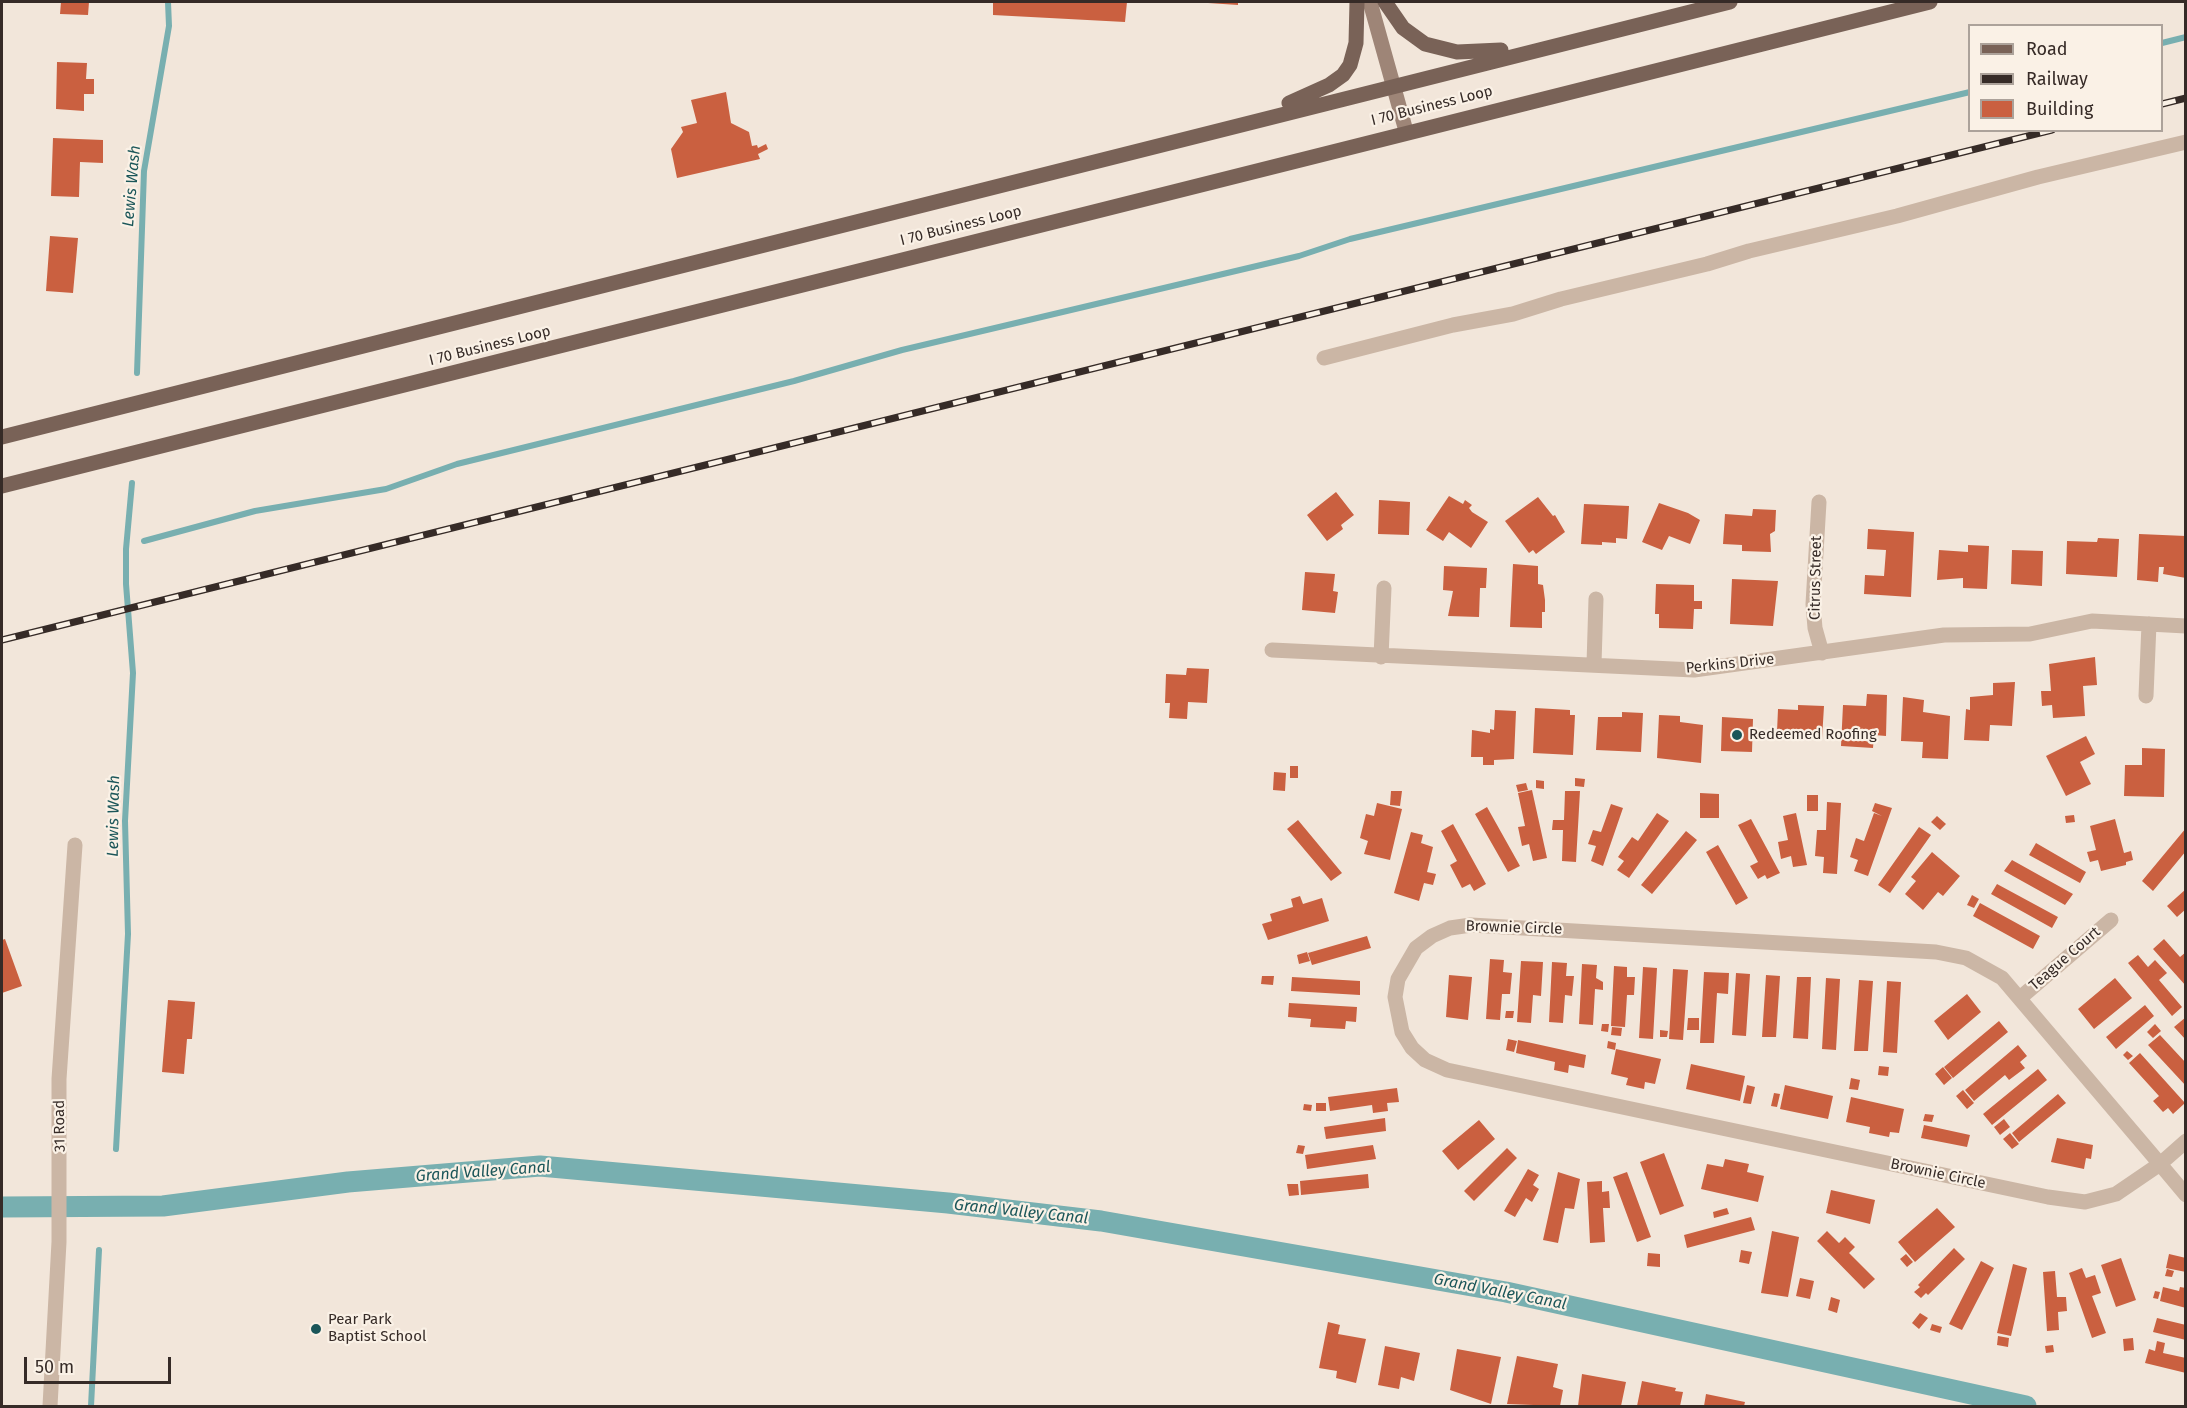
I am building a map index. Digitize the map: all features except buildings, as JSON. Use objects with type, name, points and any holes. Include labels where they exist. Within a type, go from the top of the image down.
[{"type":"main road","points":[[1191,136],[1301,99],[1343,75],[1354,55],[1357,2]]},
{"type":"main road","points":[[1370,2],[1406,131]]},
{"type":"main road","points":[[1385,2],[1403,28],[1414,38],[1425,44],[1457,52],[1492,52],[1605,32]]},
{"type":"main road","name":"I 70 Business Loop","points":[[2,437],[1730,2]]},
{"type":"main road","name":"I 70 Business Loop","points":[[2,486],[515,359],[1406,131],[1930,2]]},
{"type":"street","points":[[1324,358],[1444,327],[1513,314],[1561,299],[1707,264],[1749,250],[1897,216],[2038,177],[2186,142]]},
{"type":"street","name":"Citrus Street","points":[[1819,502],[1813,604],[1815,628],[1822,653]]},
{"type":"street","points":[[1381,657],[1384,588]]},
{"type":"street","points":[[1594,664],[1596,599]]},
{"type":"street","name":"Perkins Drive","points":[[1272,650],[1381,657],[1594,664],[1694,670],[1944,636],[2030,634],[2091,621],[2186,626]]},
{"type":"street","points":[[2146,696],[2149,624]]},
{"type":"street","name":"31 Road","points":[[50,1407],[59,1242],[61,1167],[59,1080],[75,845]]},
{"type":"street","name":"Teague Court","points":[[2020,998],[2110,920]]},
{"type":"street","name":"Brownie Circle","points":[[2160,1164],[2116,1194],[2085,1202],[2076,1201],[1447,1070],[1425,1060],[1412,1048],[1402,1032],[1395,997],[1402,971],[1416,948],[1432,936],[1450,928],[1471,925],[1946,953],[1985,966],[2002,978],[2020,998],[2160,1164],[2186,1195]]},
{"type":"street","points":[[2160,1164],[2186,1141]]},
{"type":"waterway","name":"Lewis Wash","points":[[137,373],[144,171],[169,26],[168,2]]},
{"type":"waterway","points":[[2163,43],[2186,37]]},
{"type":"waterway","points":[[144,541],[255,511],[386,489],[457,464],[794,381],[902,350],[1299,256],[1350,239],[1968,92]]},
{"type":"waterway","name":"Lewis Wash","points":[[116,1149],[128,934],[125,821],[133,673],[126,584],[126,549],[132,483]]},
{"type":"waterway","name":"Grand Valley Canal","points":[[2,1207],[163,1206],[348,1182],[540,1166],[948,1203],[1101,1221],[1506,1292],[2026,1406]]},
{"type":"waterway","name":"Lewis Wash","points":[[91,1406],[99,1250]]},
{"type":"railway","points":[[2163,104],[2186,98]]},
{"type":"railway","points":[[2,640],[2044,132]]},
{"type":"place","name":"Redeemed Roofing","points":[[1737,735]]},
{"type":"place","name":"Pear Park Baptist School","points":[[316,1329]]}]
